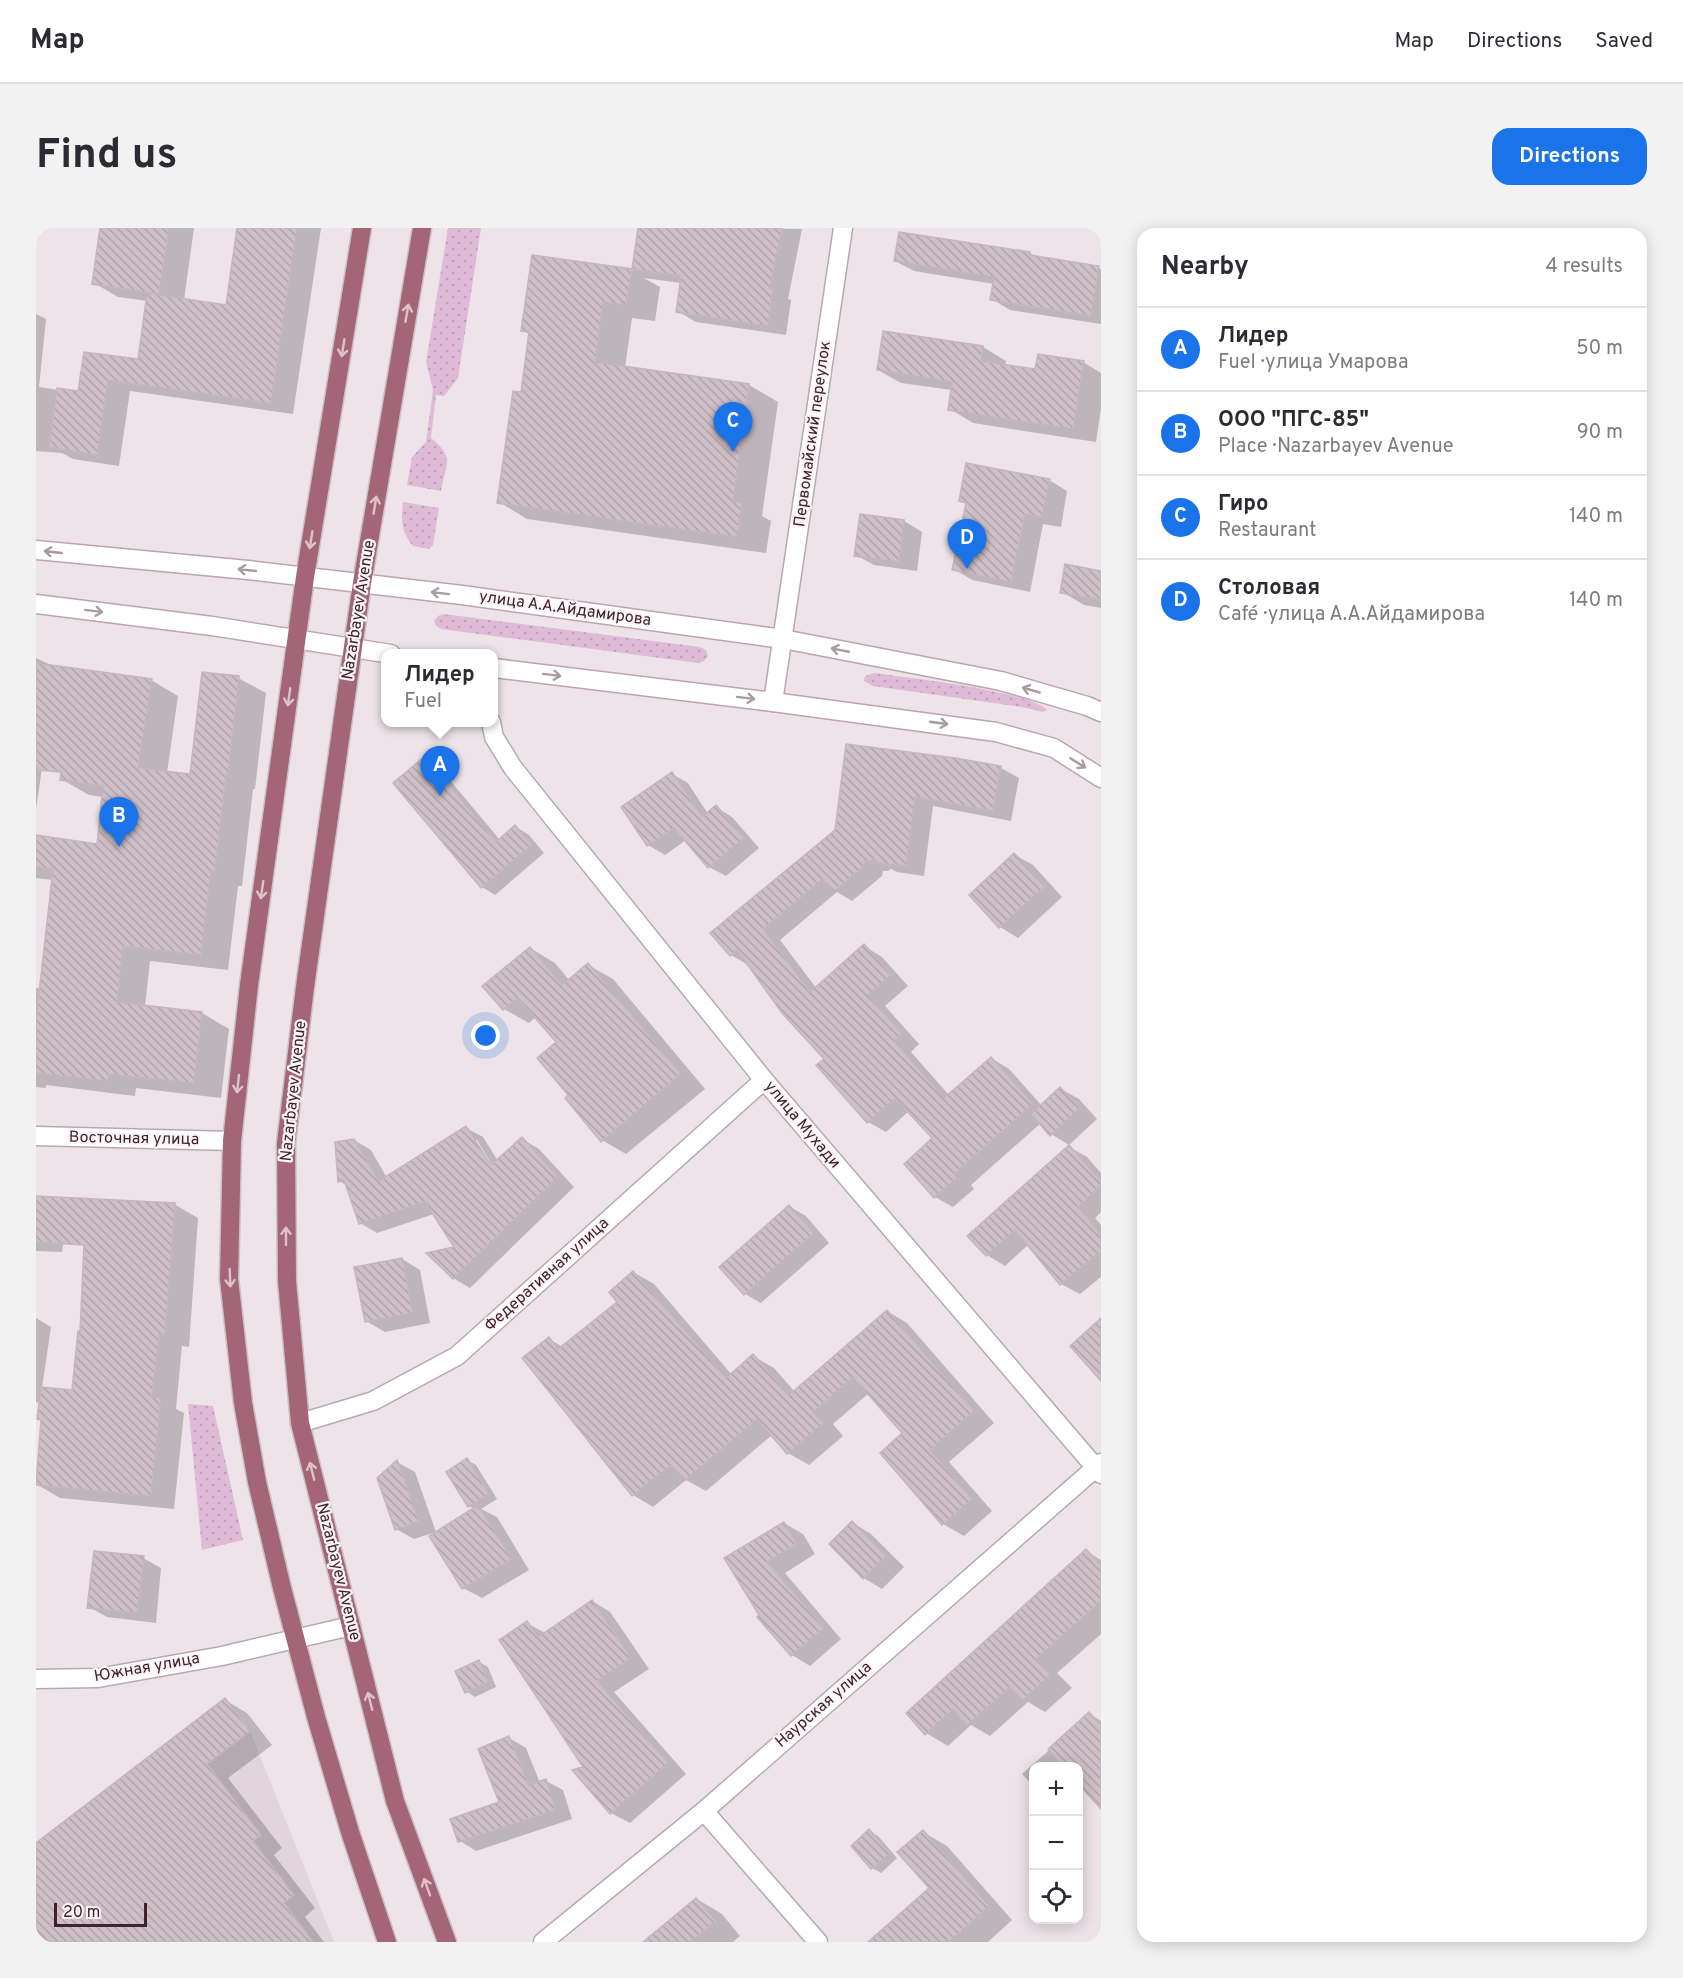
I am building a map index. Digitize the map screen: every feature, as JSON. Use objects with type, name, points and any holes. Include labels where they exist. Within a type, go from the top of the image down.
[{"type":"main road","points":[[362,228],[305,577],[249,985],[232,1141],[229,1279],[243,1403],[258,1482],[295,1640],[350,1832],[387,1942]]},
{"type":"main road","name":"Nazarbayev Avenue","points":[[422,228],[352,647],[306,975],[286,1143],[287,1281],[300,1423],[395,1801],[447,1942]]},
{"type":"street","name":"Первомайский переулок","points":[[773,702],[843,228]]},
{"type":"street","name":"улица А.А.Айдамирова","points":[[36,550],[305,577],[473,597],[783,639],[982,676],[1094,709]]},
{"type":"street","points":[[36,604],[212,626],[381,652]]},
{"type":"street","points":[[498,673],[773,702],[996,732],[1054,748],[1101,778]]},
{"type":"street","name":"улица Мухади","points":[[492,727],[494,737],[513,768],[764,1080],[1099,1468]]},
{"type":"street","name":"Федеративная улица","points":[[300,1423],[373,1401],[457,1356],[764,1080]]},
{"type":"street","name":"Восточная улица","points":[[36,1136],[232,1141]]},
{"type":"street","name":"Наурская улица","points":[[543,1942],[704,1811],[1099,1468]]},
{"type":"street","name":"Южная улица","points":[[36,1679],[98,1678],[222,1656],[351,1626]]},
{"type":"street","points":[[704,1811],[818,1942]]},
{"type":"shaded area","points":[[448,228],[481,228],[458,378],[444,396],[436,395],[431,438],[443,450],[447,461],[441,491],[407,485],[412,457],[426,442],[433,390],[426,362]]},
{"type":"shaded area","points":[[403,502],[439,508],[433,545],[429,549],[413,546],[406,536],[402,520]]},
{"type":"shaded area","points":[[443,614],[700,647],[706,650],[708,656],[704,661],[698,663],[441,629],[434,621]]},
{"type":"shaded area","points":[[874,673],[1016,696],[1047,710],[1043,712],[873,686],[864,681],[865,676]]},
{"type":"shaded area","points":[[188,1404],[213,1406],[243,1540],[202,1550]]},
{"type":"shaded area","points":[[225,1698],[250,1731],[334,1942],[86,1942],[36,1847],[36,1843]]},
{"type":"building","points":[[100,228],[169,228],[159,294],[92,284]]},
{"type":"building","points":[[237,228],[297,228],[271,403],[108,380],[97,455],[49,447],[57,388],[78,391],[84,352],[138,359],[147,293],[226,305]]},
{"type":"building","points":[[638,228],[782,228],[770,288],[773,288],[768,326],[676,312],[681,276],[632,269]]},
{"type":"building","points":[[899,232],[1030,252],[1030,255],[1099,266],[1091,316],[990,300],[994,277],[894,261]]},
{"type":"building","points":[[532,255],[632,269],[626,305],[603,302],[595,362],[749,384],[733,501],[742,503],[737,537],[497,503],[513,391],[521,392],[529,332],[521,331]]},
{"type":"building","points":[[883,331],[983,346],[981,361],[1035,369],[1038,354],[1084,361],[1073,429],[948,410],[952,382],[877,370]]},
{"type":"building","points":[[966,463],[1050,479],[1042,517],[1025,514],[1011,582],[952,570],[966,503],[959,501]]},
{"type":"building","points":[[860,514],[904,520],[899,562],[854,556]]},
{"type":"building","points":[[1065,564],[1101,571],[1101,600],[1060,593]]},
{"type":"building","points":[[36,663],[152,679],[138,768],[190,774],[202,672],[239,676],[215,872],[211,871],[201,955],[123,946],[117,1002],[202,1012],[194,1083],[109,1074],[108,1081],[36,1073],[36,1020],[53,869],[36,867],[36,835],[97,844],[103,786],[60,780],[61,772],[36,770]]},
{"type":"building","points":[[846,744],[1001,766],[993,811],[915,797],[906,866],[877,863],[874,858],[869,862],[865,861],[864,866],[833,892],[823,879],[763,929],[810,992],[864,944],[891,975],[868,995],[902,1034],[894,1041],[944,1098],[991,1057],[1033,1104],[954,1174],[957,1178],[934,1198],[904,1164],[932,1138],[895,1098],[867,1123],[816,1065],[824,1059],[782,1013],[737,950],[730,956],[710,933],[835,830]]},
{"type":"building","points":[[425,756],[496,842],[515,825],[532,845],[481,888],[393,783]]},
{"type":"building","points":[[672,772],[702,817],[716,805],[744,838],[708,868],[674,828],[647,846],[621,807]]},
{"type":"building","points":[[1014,853],[1045,886],[999,928],[969,895]]},
{"type":"building","points":[[530,947],[562,985],[588,963],[681,1074],[601,1142],[565,1098],[568,1095],[537,1058],[556,1042],[518,998],[503,1010],[482,986]]},
{"type":"building","points":[[1060,1087],[1080,1108],[1050,1136],[1031,1114]]},
{"type":"building","points":[[466,1126],[491,1165],[522,1137],[558,1177],[453,1279],[426,1253],[454,1247],[425,1202],[359,1224],[344,1180],[338,1182],[335,1142],[354,1139],[379,1181]]},
{"type":"building","points":[[1069,1145],[1101,1181],[1101,1185],[1078,1207],[1101,1235],[1101,1251],[1060,1285],[1015,1230],[986,1256],[967,1236]]},
{"type":"building","points":[[36,1196],[175,1203],[165,1334],[159,1334],[152,1397],[161,1398],[151,1496],[36,1485],[41,1420],[37,1419],[41,1387],[72,1390],[78,1331],[80,1332],[84,1245],[36,1242]]},
{"type":"building","points":[[789,1205],[814,1233],[744,1295],[719,1267]]},
{"type":"building","points":[[402,1258],[413,1313],[365,1322],[354,1267]]},
{"type":"building","points":[[633,1271],[726,1378],[753,1354],[789,1395],[887,1310],[974,1411],[930,1450],[972,1499],[942,1525],[880,1453],[902,1433],[853,1377],[813,1412],[823,1423],[787,1454],[757,1419],[684,1481],[671,1465],[632,1496],[522,1358],[549,1337],[558,1349],[617,1302],[609,1292]]},
{"type":"building","points":[[1101,1318],[1101,1381],[1070,1346]]},
{"type":"building","points":[[467,1458],[489,1494],[468,1507],[446,1472]]},
{"type":"building","points":[[397,1460],[419,1521],[395,1530],[377,1478]]},
{"type":"building","points":[[478,1505],[512,1559],[462,1589],[429,1536]]},
{"type":"building","points":[[852,1521],[886,1556],[863,1579],[829,1544]]},
{"type":"building","points":[[784,1522],[797,1544],[767,1562],[824,1628],[791,1656],[757,1617],[759,1615],[724,1558]]},
{"type":"building","points":[[1086,1549],[1101,1566],[1101,1601],[1036,1659],[1050,1675],[1022,1701],[1010,1687],[967,1725],[953,1709],[925,1735],[906,1713]]},
{"type":"building","points":[[94,1551],[144,1556],[137,1613],[87,1608]]},
{"type":"building","points":[[592,1600],[631,1658],[597,1681],[668,1763],[610,1814],[572,1770],[583,1767],[499,1640],[527,1621],[538,1637]]},
{"type":"building","points":[[479,1660],[488,1682],[465,1693],[455,1671]]},
{"type":"building","points":[[225,1698],[250,1731],[207,1764],[261,1835],[253,1841],[294,1895],[284,1903],[313,1942],[36,1942],[36,1843]]},
{"type":"building","points":[[1089,1712],[1101,1726],[1101,1809],[1083,1789],[1083,1762],[1059,1762],[1048,1749]]},
{"type":"building","points":[[509,1736],[529,1785],[546,1779],[556,1810],[458,1842],[450,1819],[499,1802],[478,1749]]},
{"type":"building","points":[[869,1829],[890,1853],[871,1869],[851,1846]]},
{"type":"building","points":[[923,1830],[989,1906],[949,1942],[868,1942],[929,1888],[897,1852]]},
{"type":"building","points":[[696,1898],[716,1921],[690,1942],[643,1942]]},
{"type":"place","name":"Гиро","points":[[733,452]]},
{"type":"place","name":"Столовая","points":[[967,569]]},
{"type":"place","name":"Лидер","points":[[440,796]]},
{"type":"place","name":"ООО \"ПГС-85\"","points":[[119,847]]}]
